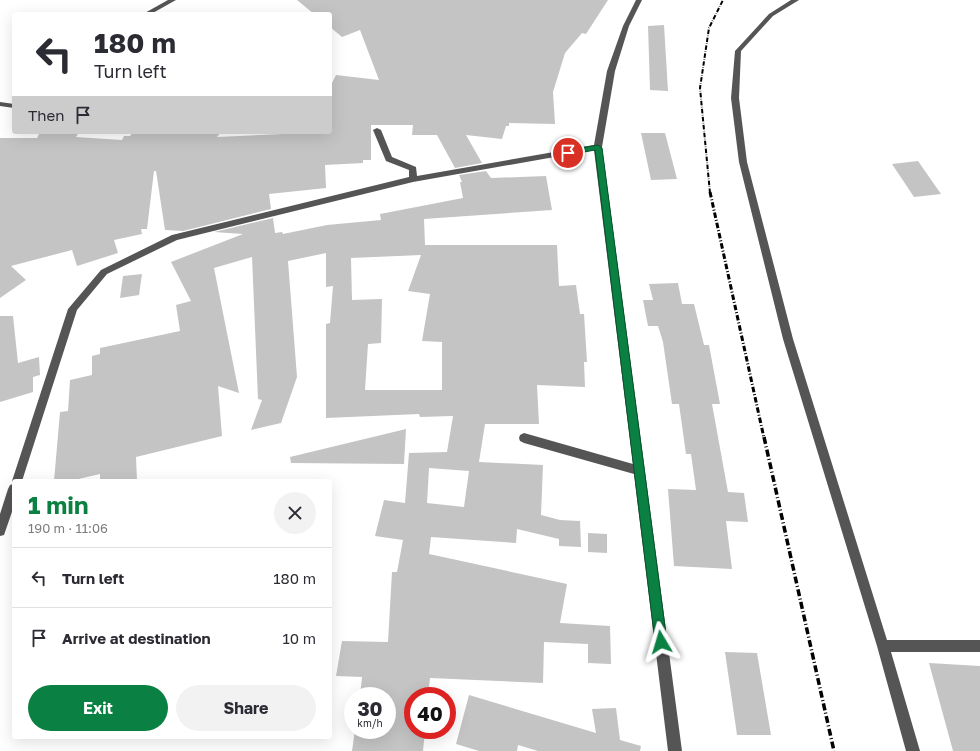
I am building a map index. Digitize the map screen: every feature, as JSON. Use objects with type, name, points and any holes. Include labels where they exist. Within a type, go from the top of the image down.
[{"type":"street","points":[[150,12],[172,0]]},
{"type":"street","points":[[639,0],[626,26],[611,71],[598,148],[675,751]]},
{"type":"street","points":[[796,0],[771,15],[738,51],[735,98],[743,162],[788,339],[883,646],[913,751]]},
{"type":"street","points":[[0,104],[12,106]]},
{"type":"street","points":[[377,130],[382,146],[389,159],[413,169],[413,179]]},
{"type":"street","points":[[18,479],[73,309],[104,272],[175,237],[413,179],[598,148]]},
{"type":"street","points":[[524,438],[639,471]]},
{"type":"street","points":[[0,531],[12,495]]},
{"type":"street","points":[[883,646],[980,646]]},
{"type":"building","points":[[297,0],[608,0],[586,34],[582,33],[565,53],[553,92],[555,124],[509,123],[509,126],[506,126],[502,139],[466,135],[482,163],[455,168],[437,135],[412,135],[413,125],[371,125],[371,160],[363,160],[363,163],[325,165],[326,188],[269,194],[271,209],[183,231],[165,230],[156,171],[154,171],[147,229],[141,229],[142,234],[114,240],[118,253],[77,266],[72,250],[11,266],[26,280],[0,298],[0,138],[37,138],[39,134],[78,134],[76,137],[122,140],[124,136],[130,136],[132,134],[219,134],[217,137],[285,134],[332,134],[332,83],[336,75],[379,80],[360,30],[342,37],[332,29],[332,12],[312,12]]},
{"type":"building","points":[[664,25],[668,91],[650,90],[648,26]]},
{"type":"building","points":[[641,133],[665,133],[677,179],[651,180]]},
{"type":"building","points":[[918,161],[941,194],[914,197],[892,164]]},
{"type":"building","points":[[486,171],[491,178],[546,176],[552,210],[424,219],[425,245],[557,245],[559,286],[576,285],[580,314],[584,314],[587,362],[584,362],[585,387],[537,385],[539,424],[485,424],[479,462],[543,465],[541,515],[560,520],[580,521],[581,547],[559,546],[559,539],[517,529],[516,543],[431,537],[429,554],[567,584],[560,623],[610,626],[611,664],[588,663],[588,644],[544,642],[543,683],[430,678],[429,687],[404,687],[404,739],[424,739],[423,751],[352,751],[354,739],[396,739],[396,687],[361,687],[362,677],[336,676],[342,641],[388,642],[392,572],[397,572],[403,540],[375,536],[384,500],[405,503],[409,453],[447,452],[453,416],[420,417],[419,414],[326,418],[326,324],[330,323],[333,286],[326,287],[326,253],[288,261],[297,377],[281,423],[251,430],[262,400],[258,399],[252,257],[214,268],[239,393],[218,386],[222,436],[136,457],[137,479],[100,479],[100,474],[79,479],[54,479],[60,412],[68,411],[70,380],[92,375],[92,356],[100,354],[100,348],[180,331],[176,305],[191,301],[171,262],[243,234],[214,232],[273,218],[275,233],[282,232],[283,234],[327,225],[381,220],[380,214],[463,198],[460,182],[462,182],[459,175]],"holes":[[[421,255],[408,291],[430,294],[422,341],[442,342],[442,390],[365,390],[368,344],[381,343],[382,299],[352,300],[351,258]],[[429,468],[469,471],[464,507],[427,503]]]},
{"type":"building","points":[[142,274],[139,295],[120,298],[123,276]]},
{"type":"building","points":[[678,283],[682,304],[694,304],[704,345],[709,345],[720,404],[712,404],[728,492],[744,493],[748,522],[726,521],[732,569],[674,566],[668,489],[696,490],[691,454],[686,454],[679,404],[672,404],[663,342],[658,326],[648,326],[643,300],[653,300],[649,284]]},
{"type":"building","points":[[0,316],[13,316],[18,363],[39,357],[40,375],[33,377],[33,392],[0,402]]},
{"type":"building","points":[[406,429],[404,464],[291,463],[290,457]]},
{"type":"building","points":[[588,533],[607,534],[607,553],[588,552]]},
{"type":"building","points":[[725,652],[757,653],[771,735],[737,735]]},
{"type":"building","points":[[929,663],[980,666],[980,751],[953,751]]},
{"type":"building","points":[[469,695],[596,733],[592,709],[616,708],[620,740],[641,746],[640,751],[538,751],[518,745],[517,751],[479,751],[456,744]]},
{"type":"railway","points":[[710,193],[700,88],[709,28],[723,0]]},
{"type":"railway","points":[[710,192],[764,438]]},
{"type":"railway","points":[[764,437],[834,751]]},
{"type":"route","points":[[568,153],[598,148],[661,642]]}]
